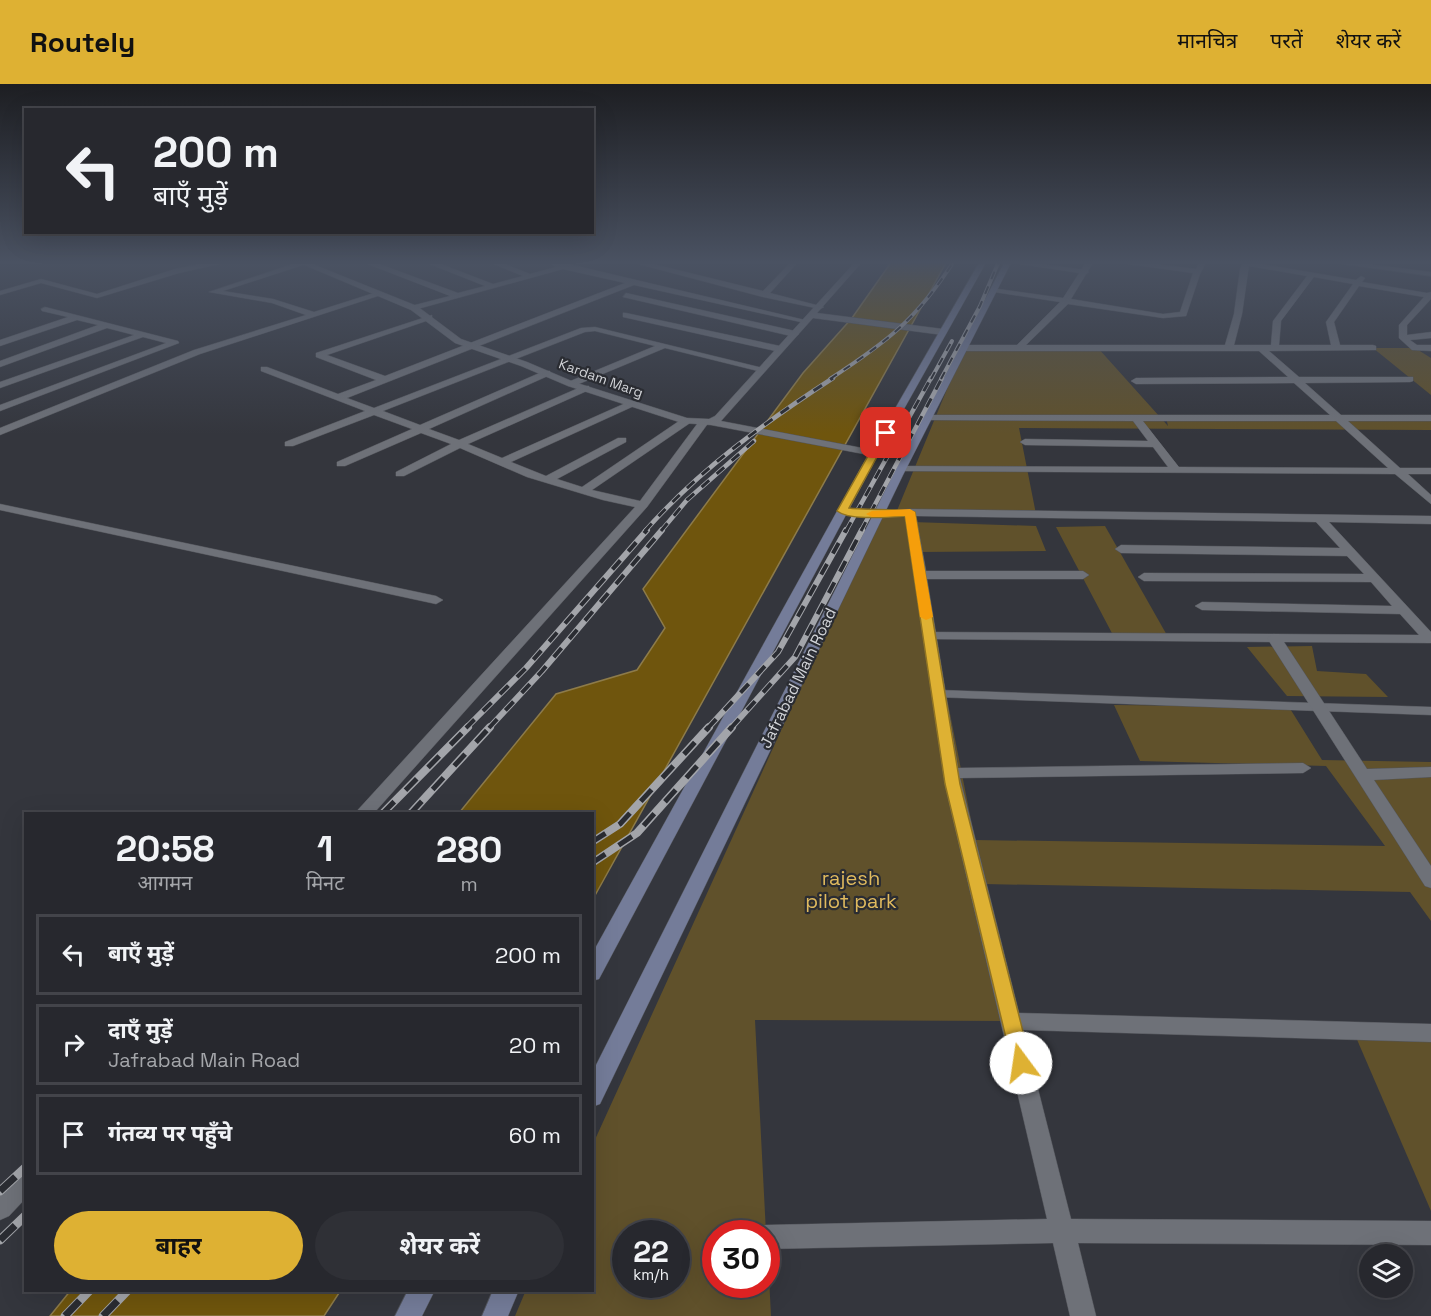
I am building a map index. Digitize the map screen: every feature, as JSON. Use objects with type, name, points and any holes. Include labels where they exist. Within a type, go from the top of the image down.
[{"type":"main road","points":[[594,969],[842,511],[951,318]]},
{"type":"main road","name":"Jafrabad Main Road","points":[[594,1093],[901,469],[979,318]]},
{"type":"main road","points":[[408,1316],[421,1292]]},
{"type":"main road","points":[[495,1316],[505,1292]]},
{"type":"street","points":[[0,344],[74,318]]},
{"type":"street","points":[[83,318],[174,343],[197,352]]},
{"type":"street","points":[[0,432],[197,352],[298,318]]},
{"type":"street","points":[[386,380],[319,355],[425,318]]},
{"type":"street","name":"Kardam Marg","points":[[431,318],[448,335],[474,347],[571,384],[686,421],[708,422],[874,453]]},
{"type":"street","points":[[340,398],[544,318]]},
{"type":"street","points":[[642,318],[780,349]]},
{"type":"street","points":[[726,318],[795,334]]},
{"type":"street","points":[[365,812],[643,505],[708,422],[719,418],[808,318]]},
{"type":"street","points":[[824,318],[943,332]]},
{"type":"street","points":[[1020,347],[1049,318]]},
{"type":"street","points":[[1229,348],[1235,318]]},
{"type":"street","points":[[1275,347],[1279,318]]},
{"type":"street","points":[[1332,318],[1330,322],[1336,348]]},
{"type":"street","points":[[1403,338],[1403,325],[1409,318]]},
{"type":"street","points":[[0,364],[107,325]]},
{"type":"street","points":[[289,444],[584,330],[595,329],[762,369]]},
{"type":"street","points":[[0,385],[142,335]]},
{"type":"street","points":[[1403,338],[1431,335]]},
{"type":"street","points":[[1403,338],[1415,348],[1431,348]]},
{"type":"street","points":[[0,408],[174,343]]},
{"type":"street","points":[[571,384],[663,346]]},
{"type":"street","points":[[1260,347],[1431,501]]},
{"type":"street","points":[[964,348],[1373,348]]},
{"type":"street","points":[[264,369],[547,480],[643,505]]},
{"type":"street","points":[[341,464],[547,374]]},
{"type":"street","points":[[1136,381],[1410,379]]},
{"type":"street","points":[[400,474],[457,445],[586,388]]},
{"type":"street","points":[[501,462],[631,404]]},
{"type":"street","points":[[1135,417],[1176,470]]},
{"type":"street","points":[[928,418],[1431,418]]},
{"type":"street","points":[[583,491],[686,421]]},
{"type":"street","points":[[547,480],[622,440]]},
{"type":"street","points":[[1025,442],[1156,444]]},
{"type":"street","points":[[901,469],[1431,471]]},
{"type":"street","points":[[0,507],[436,600]]},
{"type":"street","points":[[842,511],[879,515],[910,512],[1431,520]]},
{"type":"street","points":[[910,512],[952,773],[1083,1316]]},
{"type":"street","points":[[1320,519],[1430,639]]},
{"type":"street","points":[[1121,549],[1350,552]]},
{"type":"street","points":[[920,575],[1083,575]]},
{"type":"street","points":[[1144,577],[1374,578]]},
{"type":"street","points":[[1202,606],[1403,610]]},
{"type":"street","points":[[1274,638],[1430,639]]},
{"type":"street","points":[[1274,638],[1431,881]]},
{"type":"street","points":[[952,773],[1303,768]]},
{"type":"street","points":[[1364,775],[1431,772]]},
{"type":"street","points":[[1011,1021],[1431,1033]]},
{"type":"street","points":[[0,1208],[24,1182]]},
{"type":"street","points":[[780,1237],[1063,1231],[1431,1233]]},
{"type":"lane","points":[[930,636],[1274,638]]},
{"type":"lane","points":[[939,694],[1431,711]]},
{"type":"green space","name":"rajesh pilot park","points":[[964,348],[1098,348],[1168,426],[1166,417],[1431,418],[1431,430],[1019,428],[1036,514],[911,513],[912,522],[1036,526],[1046,551],[918,552],[975,840],[1385,846],[1326,766],[1140,761],[1114,705],[1289,707],[1322,760],[1431,762],[1431,921],[1410,892],[984,884],[1011,1021],[755,1020],[765,1220],[702,1220],[702,1298],[770,1298],[771,1316],[515,1316],[525,1292],[594,1292],[594,1142],[879,515],[896,513]]},
{"type":"green space","points":[[1373,348],[1415,348],[1431,358],[1431,395]]},
{"type":"green space","points":[[1105,526],[1168,637],[1114,637],[1056,527]]},
{"type":"green space","points":[[1312,646],[1317,671],[1366,674],[1388,697],[1287,696],[1247,647]]},
{"type":"green space","points":[[1352,1028],[1431,1030],[1431,1211]]},
{"type":"shaded area","points":[[852,318],[915,318],[594,897],[594,812],[460,812],[556,694],[637,670],[665,628],[643,589],[803,373]]},
{"type":"shaded area","points":[[69,1292],[340,1292],[324,1316],[50,1316]]},
{"type":"railway","points":[[830,379],[885,341],[909,318]]},
{"type":"railway","points":[[941,379],[973,318]]},
{"type":"railway","points":[[931,379],[952,341]]},
{"type":"railway","points":[[645,531],[710,467],[782,412],[833,378]]},
{"type":"railway","points":[[846,531],[931,378]]},
{"type":"railway","points":[[861,531],[942,378]]},
{"type":"railway","points":[[661,531],[687,500],[754,441]]},
{"type":"railway","points":[[466,728],[526,668],[647,530]]},
{"type":"railway","points":[[489,728],[542,671],[662,530]]},
{"type":"railway","points":[[708,728],[778,652],[846,530]]},
{"type":"railway","points":[[731,728],[795,657],[862,530]]},
{"type":"railway","points":[[384,812],[468,727]]},
{"type":"railway","points":[[412,812],[490,727]]},
{"type":"railway","points":[[594,841],[620,824],[709,727]]},
{"type":"railway","points":[[594,862],[637,833],[732,727]]},
{"type":"railway","points":[[0,1191],[24,1169]]},
{"type":"railway","points":[[0,1240],[24,1217]]},
{"type":"railway","points":[[65,1316],[88,1292]]},
{"type":"railway","points":[[103,1316],[126,1292]]},
{"type":"slow traffic","points":[[872,514],[910,512],[926,617]]},
{"type":"route","points":[[886,433],[842,511],[879,515],[910,512],[953,784],[1021,1063]]}]
